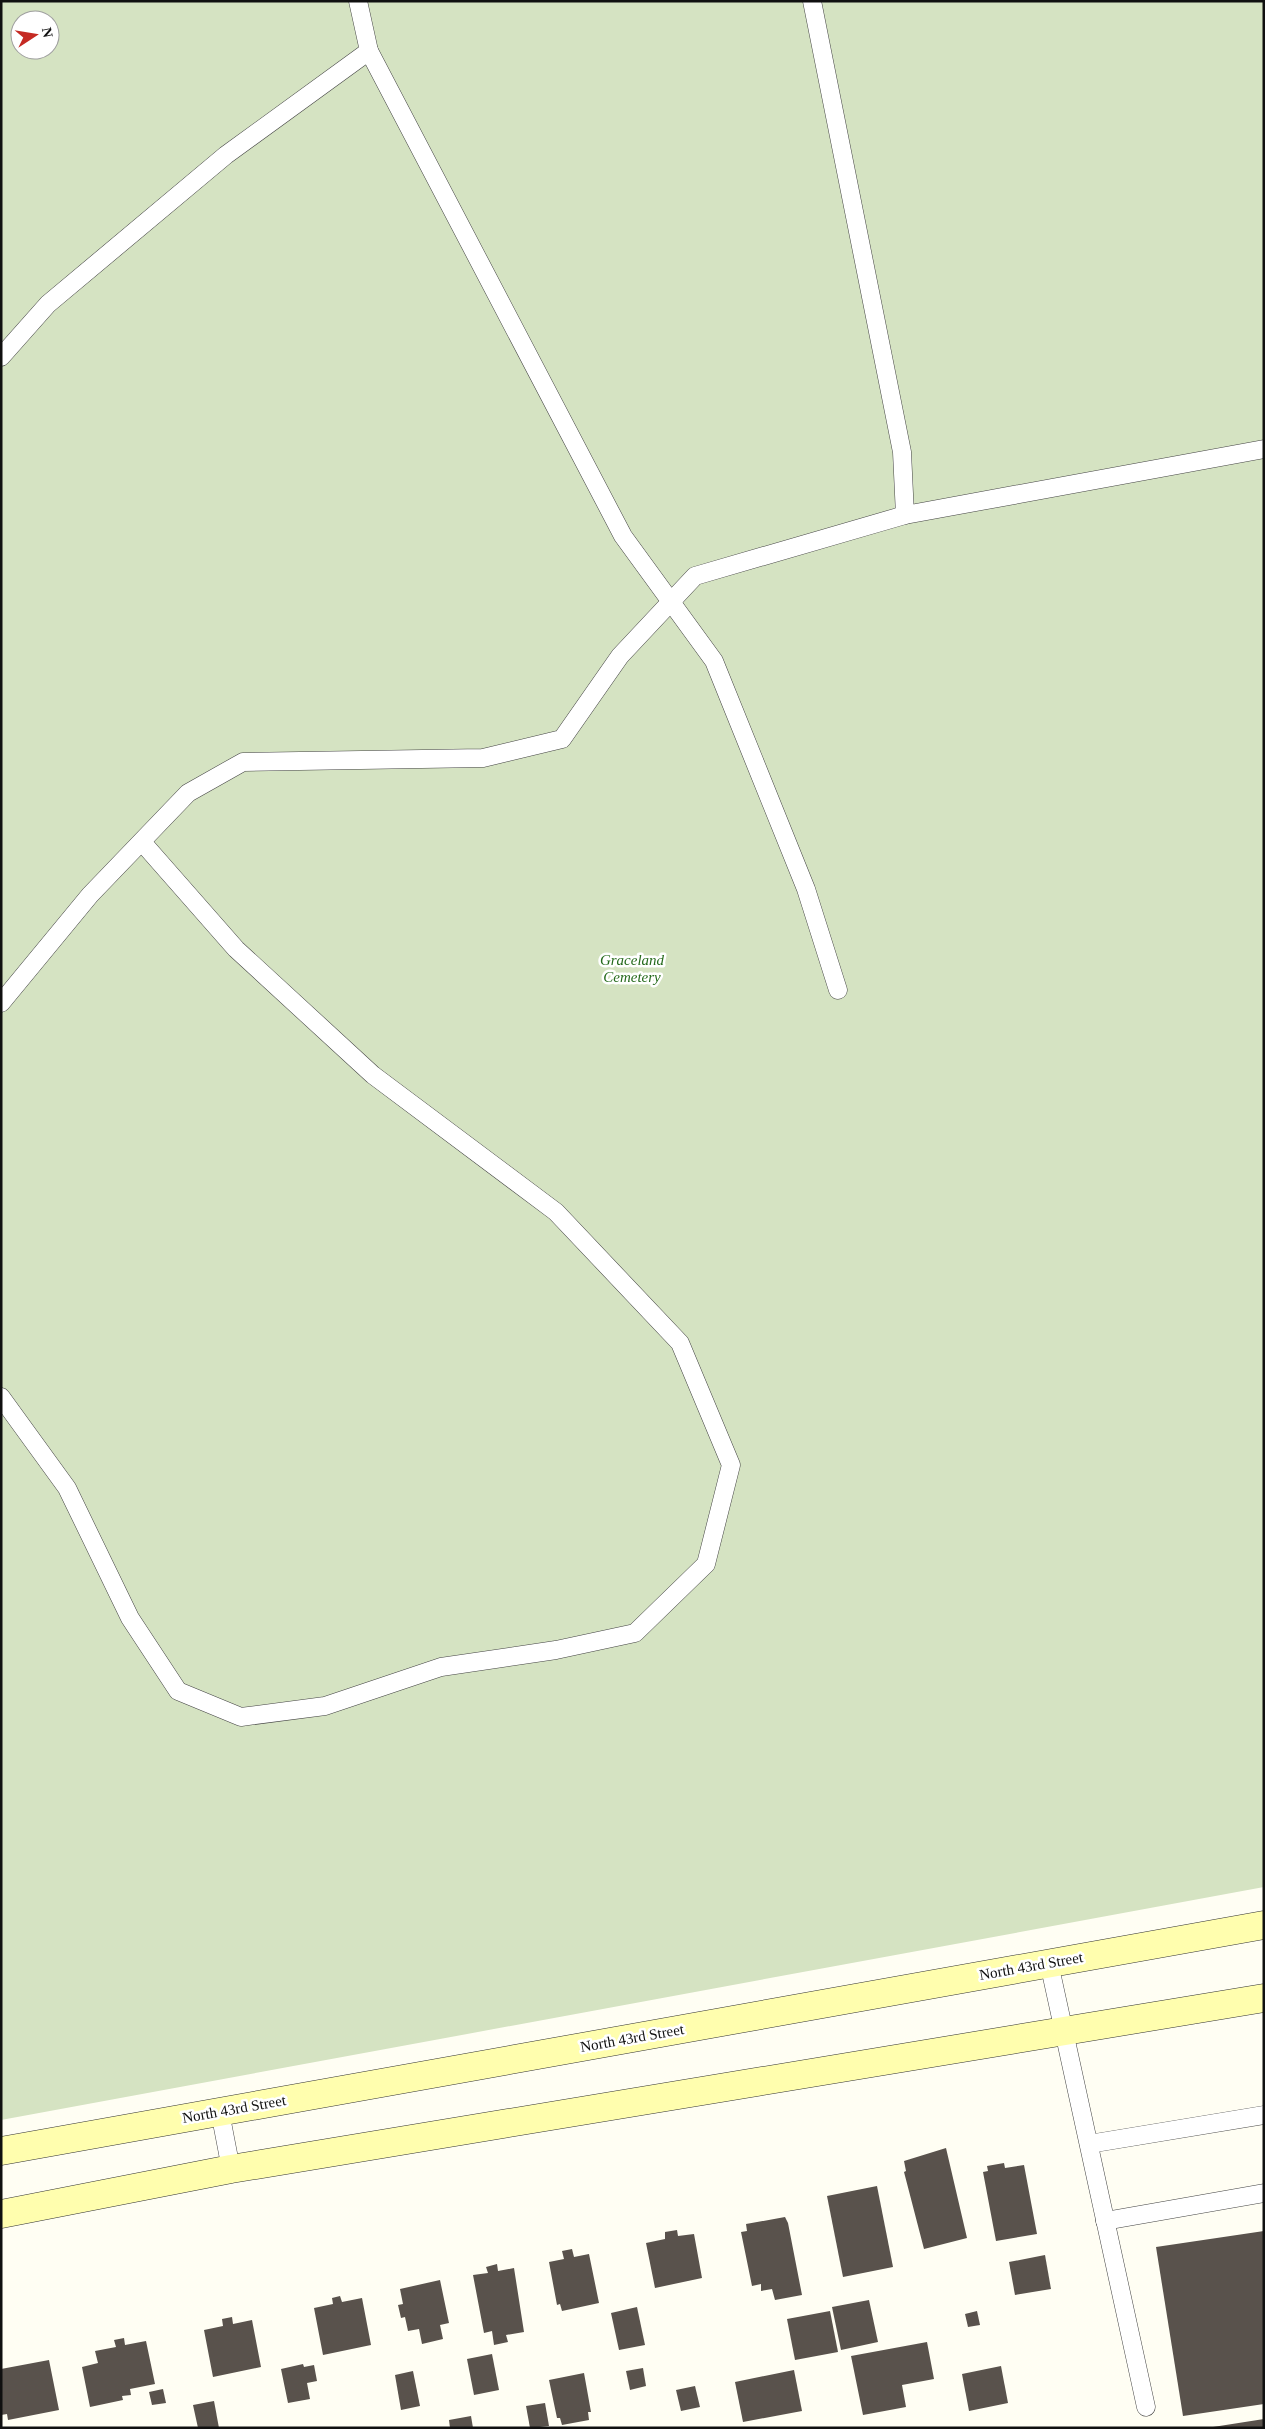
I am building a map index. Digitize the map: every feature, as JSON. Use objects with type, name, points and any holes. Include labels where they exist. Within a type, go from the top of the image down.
[{"type":"main road","name":"North 43rd Street","points":[[1,2151],[1264,1925]]},
{"type":"main road","points":[[1,2214],[231,2169],[1264,1998]]},
{"type":"lane","points":[[358,1],[368,51],[623,536],[714,661],[806,889],[838,990]]},
{"type":"lane","points":[[812,1],[902,452],[905,515]]},
{"type":"lane","points":[[1,357],[48,304],[226,155],[368,51]]},
{"type":"lane","points":[[1,1003],[90,895],[188,793],[243,762],[483,758],[562,739],[620,656],[695,576],[905,515],[1264,449]]},
{"type":"lane","points":[[1,1397],[67,1488],[130,1618],[178,1690],[241,1717],[325,1706],[441,1667],[556,1650],[635,1633],[706,1564],[731,1465],[680,1343],[556,1212],[373,1075],[236,949],[142,842]]},
{"type":"lane","points":[[1048,1963],[1146,2407]]},
{"type":"lane","points":[[220,2112],[231,2169]]},
{"type":"lane","points":[[1089,2144],[1264,2115]]},
{"type":"lane","points":[[1105,2221],[1264,2193]]},
{"type":"green space","name":"Graceland Cemetery","points":[[1,1],[1264,1],[1264,1887],[1,2120]]},
{"type":"building","points":[[946,2148],[967,2238],[924,2249],[904,2172],[906,2171],[904,2161]]},
{"type":"building","points":[[1004,2163],[1005,2168],[1024,2165],[1037,2234],[996,2241],[983,2172],[988,2171],[987,2166]]},
{"type":"building","points":[[877,2186],[893,2267],[843,2277],[827,2196]]},
{"type":"building","points":[[785,2217],[788,2223],[802,2295],[775,2300],[772,2289],[761,2291],[761,2284],[752,2286],[741,2232],[747,2231],[746,2224]]},
{"type":"building","points":[[677,2230],[678,2236],[694,2234],[702,2278],[655,2288],[646,2243],[665,2239],[665,2232]]},
{"type":"building","points":[[1264,2231],[1264,2404],[1183,2416],[1156,2247]]},
{"type":"building","points":[[572,2249],[574,2257],[589,2254],[599,2303],[562,2311],[560,2304],[557,2305],[549,2262],[564,2259],[562,2251]]},
{"type":"building","points":[[1045,2255],[1051,2289],[1015,2295],[1009,2262]]},
{"type":"building","points":[[497,2264],[498,2271],[514,2268],[524,2332],[506,2335],[508,2342],[494,2345],[492,2331],[484,2333],[473,2275],[488,2273],[486,2267]]},
{"type":"building","points":[[440,2280],[449,2323],[440,2325],[443,2339],[422,2344],[419,2329],[408,2331],[405,2317],[401,2318],[398,2305],[403,2304],[400,2289]]},
{"type":"building","points":[[340,2296],[342,2302],[362,2298],[371,2345],[323,2355],[314,2308],[333,2304],[332,2298]]},
{"type":"building","points":[[869,2300],[878,2342],[841,2350],[832,2307]]},
{"type":"building","points":[[637,2307],[645,2345],[619,2350],[611,2313]]},
{"type":"building","points":[[830,2311],[838,2352],[795,2360],[787,2319]]},
{"type":"building","points":[[977,2311],[980,2325],[968,2327],[965,2314]]},
{"type":"building","points":[[232,2317],[233,2324],[252,2320],[261,2367],[213,2377],[204,2330],[223,2326],[222,2319]]},
{"type":"building","points":[[124,2338],[125,2345],[146,2341],[155,2384],[130,2389],[131,2395],[122,2396],[123,2400],[90,2407],[82,2367],[98,2363],[95,2351],[116,2347],[114,2340]]},
{"type":"building","points":[[927,2342],[934,2379],[902,2385],[906,2407],[863,2415],[851,2356]]},
{"type":"building","points":[[492,2354],[499,2390],[474,2395],[467,2359]]},
{"type":"building","points":[[49,2360],[59,2410],[8,2420],[7,2414],[1,2415],[1,2369]]},
{"type":"building","points":[[303,2364],[304,2367],[314,2365],[317,2381],[307,2383],[310,2399],[288,2403],[281,2369]]},
{"type":"building","points":[[1001,2366],[1008,2403],[969,2411],[962,2374]]},
{"type":"building","points":[[643,2368],[646,2386],[630,2390],[626,2371]]},
{"type":"building","points":[[794,2370],[802,2411],[743,2422],[735,2382]]},
{"type":"building","points":[[413,2371],[420,2406],[401,2410],[395,2375]]},
{"type":"building","points":[[584,2373],[591,2412],[588,2412],[589,2420],[562,2425],[560,2418],[557,2418],[549,2380]]},
{"type":"building","points":[[695,2386],[700,2407],[681,2411],[676,2390]]},
{"type":"building","points":[[163,2389],[166,2403],[152,2405],[149,2392]]},
{"type":"building","points":[[214,2401],[219,2428],[198,2428],[193,2405]]},
{"type":"building","points":[[545,2403],[549,2426],[530,2428],[526,2406]]},
{"type":"building","points":[[471,2416],[473,2428],[450,2428],[449,2420]]},
{"type":"building","points":[[1264,2419],[1264,2428],[1213,2428],[1213,2427]]}]
